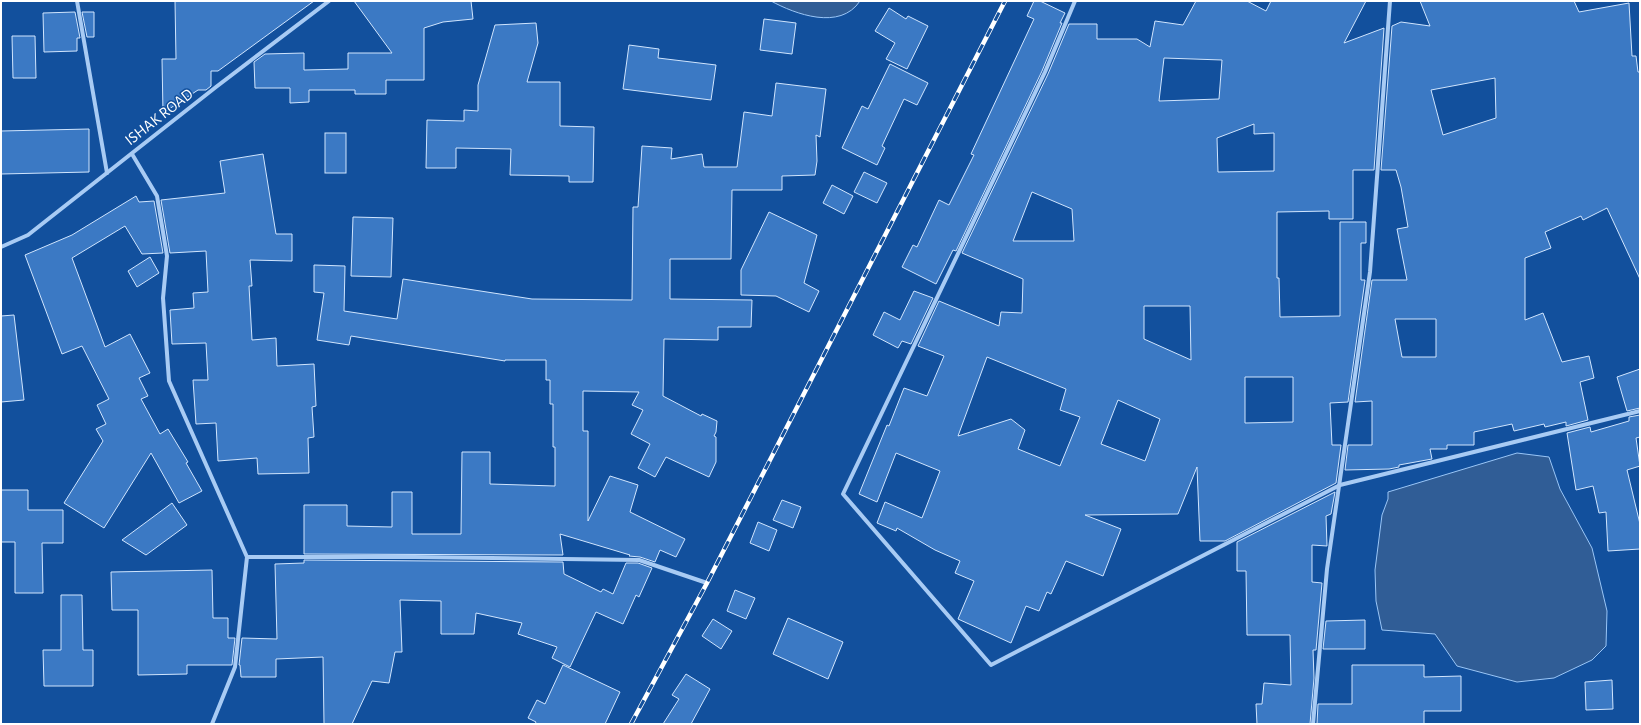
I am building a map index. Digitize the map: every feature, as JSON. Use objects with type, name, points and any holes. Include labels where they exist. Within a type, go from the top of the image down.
[{"type":"street","points":[[77,1],[107,173]]},
{"type":"street","name":"ISHAK ROAD","points":[[1,247],[28,235],[330,1]]},
{"type":"street","points":[[1075,1],[1045,72],[843,494],[991,665],[1340,485],[1640,411]]},
{"type":"street","points":[[1313,724],[1328,569],[1370,272],[1390,1]]},
{"type":"street","points":[[132,154],[157,196],[167,256],[163,298],[169,381],[247,557],[235,667],[212,724]]},
{"type":"street","points":[[247,557],[415,557],[639,560],[707,583]]},
{"type":"water","points":[[771,1],[860,1],[851,10],[841,15],[829,18],[804,15]]},
{"type":"water","points":[[1517,453],[1549,457],[1560,489],[1592,548],[1607,611],[1606,646],[1592,660],[1554,678],[1517,682],[1457,666],[1435,634],[1382,630],[1376,601],[1375,570],[1382,515],[1388,499],[1388,492]]},
{"type":"building","points":[[175,1],[314,1],[218,71],[211,71],[211,86],[206,90],[198,90],[163,113],[162,59],[176,59]]},
{"type":"building","points":[[354,1],[471,1],[473,19],[443,22],[424,28],[424,80],[386,80],[386,94],[355,94],[355,90],[309,90],[309,102],[290,103],[290,88],[255,88],[254,62],[265,54],[304,53],[304,70],[348,69],[348,53],[392,53]]},
{"type":"building","points":[[1034,1],[1040,1],[1065,13],[1060,23],[1062,23],[1042,71],[956,251],[953,250],[936,284],[902,267],[913,245],[917,247],[939,200],[949,205],[974,155],[971,154],[1034,19],[1027,16]]},
{"type":"building","points":[[1196,1],[1247,1],[1266,11],[1271,1],[1366,1],[1344,43],[1384,28],[1374,170],[1353,170],[1353,219],[1329,219],[1329,211],[1277,212],[1277,278],[1279,278],[1280,317],[1340,316],[1340,222],[1366,222],[1366,243],[1361,243],[1361,280],[1365,280],[1348,402],[1330,403],[1332,445],[1341,445],[1336,483],[1225,541],[1200,541],[1197,467],[1178,514],[1085,515],[1121,529],[1103,576],[1066,561],[1051,594],[1047,592],[1039,611],[1026,606],[1011,643],[958,619],[974,581],[955,573],[960,561],[935,550],[897,528],[896,531],[877,523],[885,502],[922,518],[940,471],[896,453],[877,502],[859,494],[904,388],[927,396],[944,356],[918,346],[939,301],[999,326],[1001,312],[1022,313],[1023,279],[962,253],[1048,74],[1069,24],[1097,24],[1097,39],[1137,39],[1150,47],[1155,21],[1183,25]],"holes":[[[1164,58],[1222,60],[1219,99],[1159,101]],[[1254,124],[1254,134],[1274,133],[1274,171],[1218,172],[1217,138]],[[1032,192],[1072,209],[1074,241],[1013,241]],[[1144,306],[1190,306],[1191,360],[1144,339]],[[987,357],[1066,389],[1060,410],[1080,417],[1060,466],[1018,449],[1025,430],[1011,419],[958,436]],[[1245,377],[1293,377],[1293,422],[1245,423]],[[1118,400],[1160,419],[1145,461],[1101,444]]]},
{"type":"building","points":[[1420,1],[1574,1],[1579,12],[1629,3],[1632,56],[1636,56],[1638,72],[1640,72],[1640,279],[1607,208],[1583,220],[1581,216],[1545,232],[1551,248],[1525,258],[1525,320],[1543,313],[1562,362],[1589,356],[1594,378],[1580,382],[1588,420],[1566,426],[1566,422],[1545,427],[1544,424],[1514,431],[1512,424],[1474,432],[1474,445],[1447,445],[1447,449],[1430,449],[1432,459],[1399,465],[1399,467],[1389,469],[1345,470],[1348,445],[1372,445],[1372,401],[1355,402],[1372,280],[1407,280],[1397,229],[1408,227],[1401,187],[1396,170],[1381,170],[1392,26],[1401,22],[1430,26]],"holes":[[[1495,78],[1496,118],[1443,135],[1431,90]],[[1395,319],[1436,319],[1436,357],[1402,357]]]},
{"type":"building","points":[[889,8],[906,19],[908,16],[928,26],[907,69],[886,59],[895,43],[875,31]]},
{"type":"building","points":[[75,12],[80,38],[77,38],[77,51],[44,52],[43,13]]},
{"type":"building","points":[[82,12],[94,12],[94,37],[87,37]]},
{"type":"building","points":[[764,19],[796,23],[792,54],[760,50]]},
{"type":"building","points":[[536,23],[538,43],[527,82],[560,82],[560,126],[594,127],[593,182],[569,182],[569,176],[510,175],[511,149],[456,148],[456,168],[426,168],[427,120],[464,121],[464,110],[478,111],[478,85],[495,25]]},
{"type":"building","points":[[12,36],[35,36],[36,78],[13,78]]},
{"type":"building","points":[[629,45],[659,49],[658,58],[716,65],[711,100],[623,89]]},
{"type":"building","points":[[890,64],[928,83],[917,105],[904,99],[882,146],[885,148],[877,165],[842,148],[862,106],[868,109]]},
{"type":"building","points":[[776,83],[826,89],[820,137],[816,135],[817,161],[815,175],[782,176],[782,190],[732,190],[731,259],[670,259],[670,299],[752,300],[751,327],[718,327],[718,340],[664,339],[663,396],[701,416],[702,414],[717,421],[714,436],[716,437],[716,462],[709,477],[666,457],[655,477],[638,468],[650,444],[631,434],[643,410],[632,405],[639,392],[583,391],[583,431],[588,431],[588,521],[610,476],[638,485],[630,512],[685,539],[676,557],[660,550],[655,562],[640,557],[629,556],[630,555],[560,534],[563,555],[304,554],[304,505],[347,505],[347,526],[392,527],[392,492],[412,492],[412,534],[461,534],[462,452],[490,452],[490,484],[555,486],[553,404],[550,404],[550,380],[546,380],[546,360],[505,361],[351,336],[349,345],[317,340],[324,293],[314,292],[314,265],[345,266],[344,311],[397,319],[403,279],[532,299],[632,300],[633,207],[638,207],[642,146],[672,148],[671,159],[702,154],[704,167],[737,167],[744,112],[772,116]]},
{"type":"building","points":[[89,129],[89,172],[1,174],[1,131]]},
{"type":"building","points":[[325,133],[346,133],[346,173],[325,173]]},
{"type":"building","points":[[263,154],[276,234],[292,234],[292,261],[250,260],[252,286],[249,286],[252,340],[276,338],[277,366],[314,364],[316,406],[312,407],[314,437],[308,438],[309,473],[258,474],[257,458],[218,461],[216,423],[196,424],[193,380],[208,380],[206,343],[172,344],[170,310],[194,308],[193,293],[208,292],[206,251],[170,253],[161,200],[225,193],[220,161]]},
{"type":"building","points":[[864,172],[887,183],[877,203],[854,192]]},
{"type":"building","points":[[832,185],[853,196],[844,214],[823,203]]},
{"type":"building","points":[[136,196],[139,202],[154,201],[163,253],[142,254],[125,226],[72,258],[105,347],[130,334],[150,373],[139,378],[148,396],[141,399],[160,434],[168,429],[188,462],[186,463],[202,491],[179,503],[151,453],[104,528],[64,503],[103,441],[96,429],[106,424],[97,405],[109,399],[82,346],[62,354],[25,255],[72,235]]},
{"type":"building","points":[[769,212],[817,235],[804,283],[819,291],[809,312],[776,296],[741,295],[741,270]]},
{"type":"building","points":[[353,217],[393,218],[391,277],[351,276]]},
{"type":"building","points":[[150,257],[159,273],[137,287],[128,271]]},
{"type":"building","points":[[914,291],[933,298],[911,344],[902,341],[898,348],[873,335],[884,312],[900,320]]},
{"type":"building","points":[[14,315],[24,400],[1,402],[1,316]]},
{"type":"building","points":[[1640,369],[1640,408],[1627,411],[1617,377]]},
{"type":"building","points":[[1640,415],[1640,437],[1636,438],[1640,466],[1627,470],[1640,524],[1640,549],[1608,551],[1606,512],[1599,513],[1593,486],[1576,490],[1567,433],[1590,427],[1591,432],[1629,421],[1629,417]]},
{"type":"building","points":[[1,490],[28,490],[28,510],[63,510],[63,543],[42,543],[43,593],[15,593],[15,542],[1,542]]},
{"type":"building","points":[[1335,492],[1331,514],[1326,516],[1327,546],[1312,545],[1312,582],[1322,583],[1316,650],[1313,650],[1314,678],[1310,724],[1257,724],[1256,704],[1262,704],[1264,683],[1291,685],[1290,635],[1247,635],[1246,571],[1237,571],[1237,542]]},
{"type":"building","points":[[782,500],[801,507],[793,528],[773,520]]},
{"type":"building","points":[[172,503],[187,525],[146,555],[122,540]]},
{"type":"building","points":[[758,522],[777,530],[769,551],[750,543]]},
{"type":"building","points":[[304,560],[563,562],[564,574],[601,592],[603,589],[613,594],[626,563],[638,563],[652,568],[639,597],[636,595],[623,624],[596,612],[570,667],[552,658],[557,647],[518,634],[522,623],[476,613],[474,634],[441,634],[441,601],[400,600],[402,652],[395,652],[389,683],[372,681],[352,724],[324,724],[323,657],[276,659],[276,677],[241,677],[239,665],[242,638],[277,639],[275,564],[304,563]]},
{"type":"building","points":[[212,570],[213,618],[228,618],[228,638],[235,638],[232,665],[187,665],[187,674],[138,675],[138,610],[112,610],[111,572]]},
{"type":"building","points":[[735,590],[755,598],[746,619],[727,611]]},
{"type":"building","points":[[61,595],[82,595],[83,650],[93,650],[93,686],[44,686],[43,650],[61,650]]},
{"type":"building","points":[[788,618],[843,642],[828,679],[773,654]]},
{"type":"building","points":[[713,619],[732,631],[721,649],[702,636]]},
{"type":"building","points":[[1365,620],[1365,649],[1323,649],[1326,621]]},
{"type":"building","points":[[563,665],[620,692],[605,724],[535,724],[536,722],[528,718],[537,700],[545,704]]},
{"type":"building","points":[[1352,665],[1424,665],[1424,677],[1461,676],[1461,711],[1424,711],[1424,724],[1317,724],[1318,704],[1352,704]]},
{"type":"building","points":[[686,674],[710,689],[691,724],[663,724],[679,699],[672,695]]},
{"type":"building","points":[[1612,680],[1613,709],[1586,710],[1585,682]]},
{"type":"railway","points":[[631,724],[707,583],[1005,1]]}]
